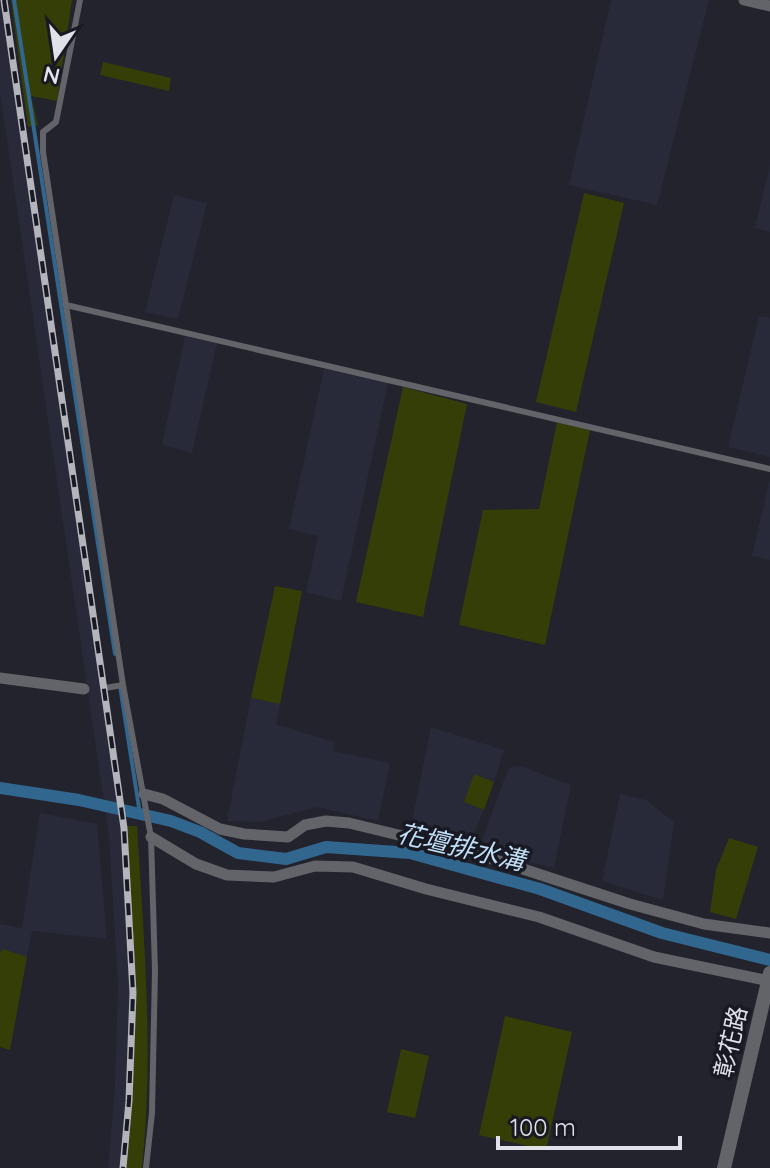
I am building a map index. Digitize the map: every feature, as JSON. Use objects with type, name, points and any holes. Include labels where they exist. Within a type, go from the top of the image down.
[{"type":"street","points":[[744,0],[770,6]]},
{"type":"street","points":[[0,678],[84,689]]},
{"type":"street","points":[[144,798],[163,799],[220,829],[244,834],[288,837],[305,825],[326,821],[349,823],[477,854],[630,904],[704,924],[770,933]]},
{"type":"street","points":[[150,834],[196,864],[227,875],[274,877],[315,866],[353,867],[539,917],[654,957],[769,978]]},
{"type":"street","name":"彰花路","points":[[724,1168],[769,978]]},
{"type":"lane","points":[[80,0],[56,122],[43,132],[43,152],[123,685],[150,834],[155,971],[152,1113],[146,1168]]},
{"type":"lane","points":[[66,305],[770,469]]},
{"type":"lane","points":[[105,688],[123,685]]},
{"type":"shaded area","points":[[0,0],[5,0],[127,826],[133,1055],[125,1168],[108,1168],[115,1086],[118,986],[109,836],[0,92]]},
{"type":"shaded area","points":[[611,0],[709,0],[657,205],[569,185]]},
{"type":"shaded area","points":[[770,165],[770,232],[755,228]]},
{"type":"shaded area","points":[[174,195],[207,203],[178,319],[145,312]]},
{"type":"shaded area","points":[[759,316],[770,318],[770,457],[728,447]]},
{"type":"shaded area","points":[[185,336],[217,343],[192,453],[162,445]]},
{"type":"shaded area","points":[[324,369],[388,383],[341,601],[306,592],[318,536],[289,529]]},
{"type":"shaded area","points":[[770,478],[770,560],[752,556]]},
{"type":"shaded area","points":[[251,698],[280,704],[276,724],[334,742],[333,751],[390,763],[378,821],[317,807],[260,822],[227,821]]},
{"type":"shaded area","points":[[431,727],[504,750],[494,782],[474,775],[465,802],[484,810],[472,838],[462,841],[427,830],[412,821]]},
{"type":"shaded area","points":[[515,766],[571,785],[554,868],[487,851],[484,846],[482,840],[508,769]]},
{"type":"shaded area","points":[[620,794],[646,800],[674,822],[663,900],[602,881]]},
{"type":"shaded area","points":[[40,813],[97,824],[107,939],[32,931],[27,957],[3,949],[0,953],[0,924],[22,928]]},
{"type":"green space","points":[[11,0],[72,0],[57,101],[31,96],[38,125],[28,127]]},
{"type":"green space","points":[[103,62],[171,78],[169,91],[100,75]]},
{"type":"green space","points":[[584,193],[624,203],[576,412],[536,402]]},
{"type":"green space","points":[[403,387],[467,404],[423,617],[356,602]]},
{"type":"green space","points":[[557,422],[590,430],[545,645],[459,625],[483,510],[539,509]]},
{"type":"green space","points":[[275,586],[302,591],[280,704],[251,698]]},
{"type":"green space","points":[[474,774],[494,782],[484,810],[464,802]]},
{"type":"green space","points":[[127,826],[137,826],[145,955],[148,1040],[142,1168],[125,1168],[132,1040]]},
{"type":"green space","points":[[729,838],[758,847],[736,919],[710,912],[716,870]]},
{"type":"green space","points":[[3,949],[27,957],[10,1050],[0,1047],[0,953]]},
{"type":"green space","points":[[505,1016],[572,1032],[546,1150],[479,1135]]},
{"type":"green space","points":[[401,1049],[429,1056],[415,1118],[387,1112]]},
{"type":"waterway","points":[[14,0],[115,654]]},
{"type":"waterway","points":[[120,686],[140,814]]},
{"type":"waterway","name":"花壇排水溝","points":[[0,788],[79,800],[171,821],[200,832],[238,853],[286,859],[326,847],[410,853],[540,889],[662,933],[770,960]]},
{"type":"railway","points":[[4,0],[124,828],[133,993],[123,1168]]}]
